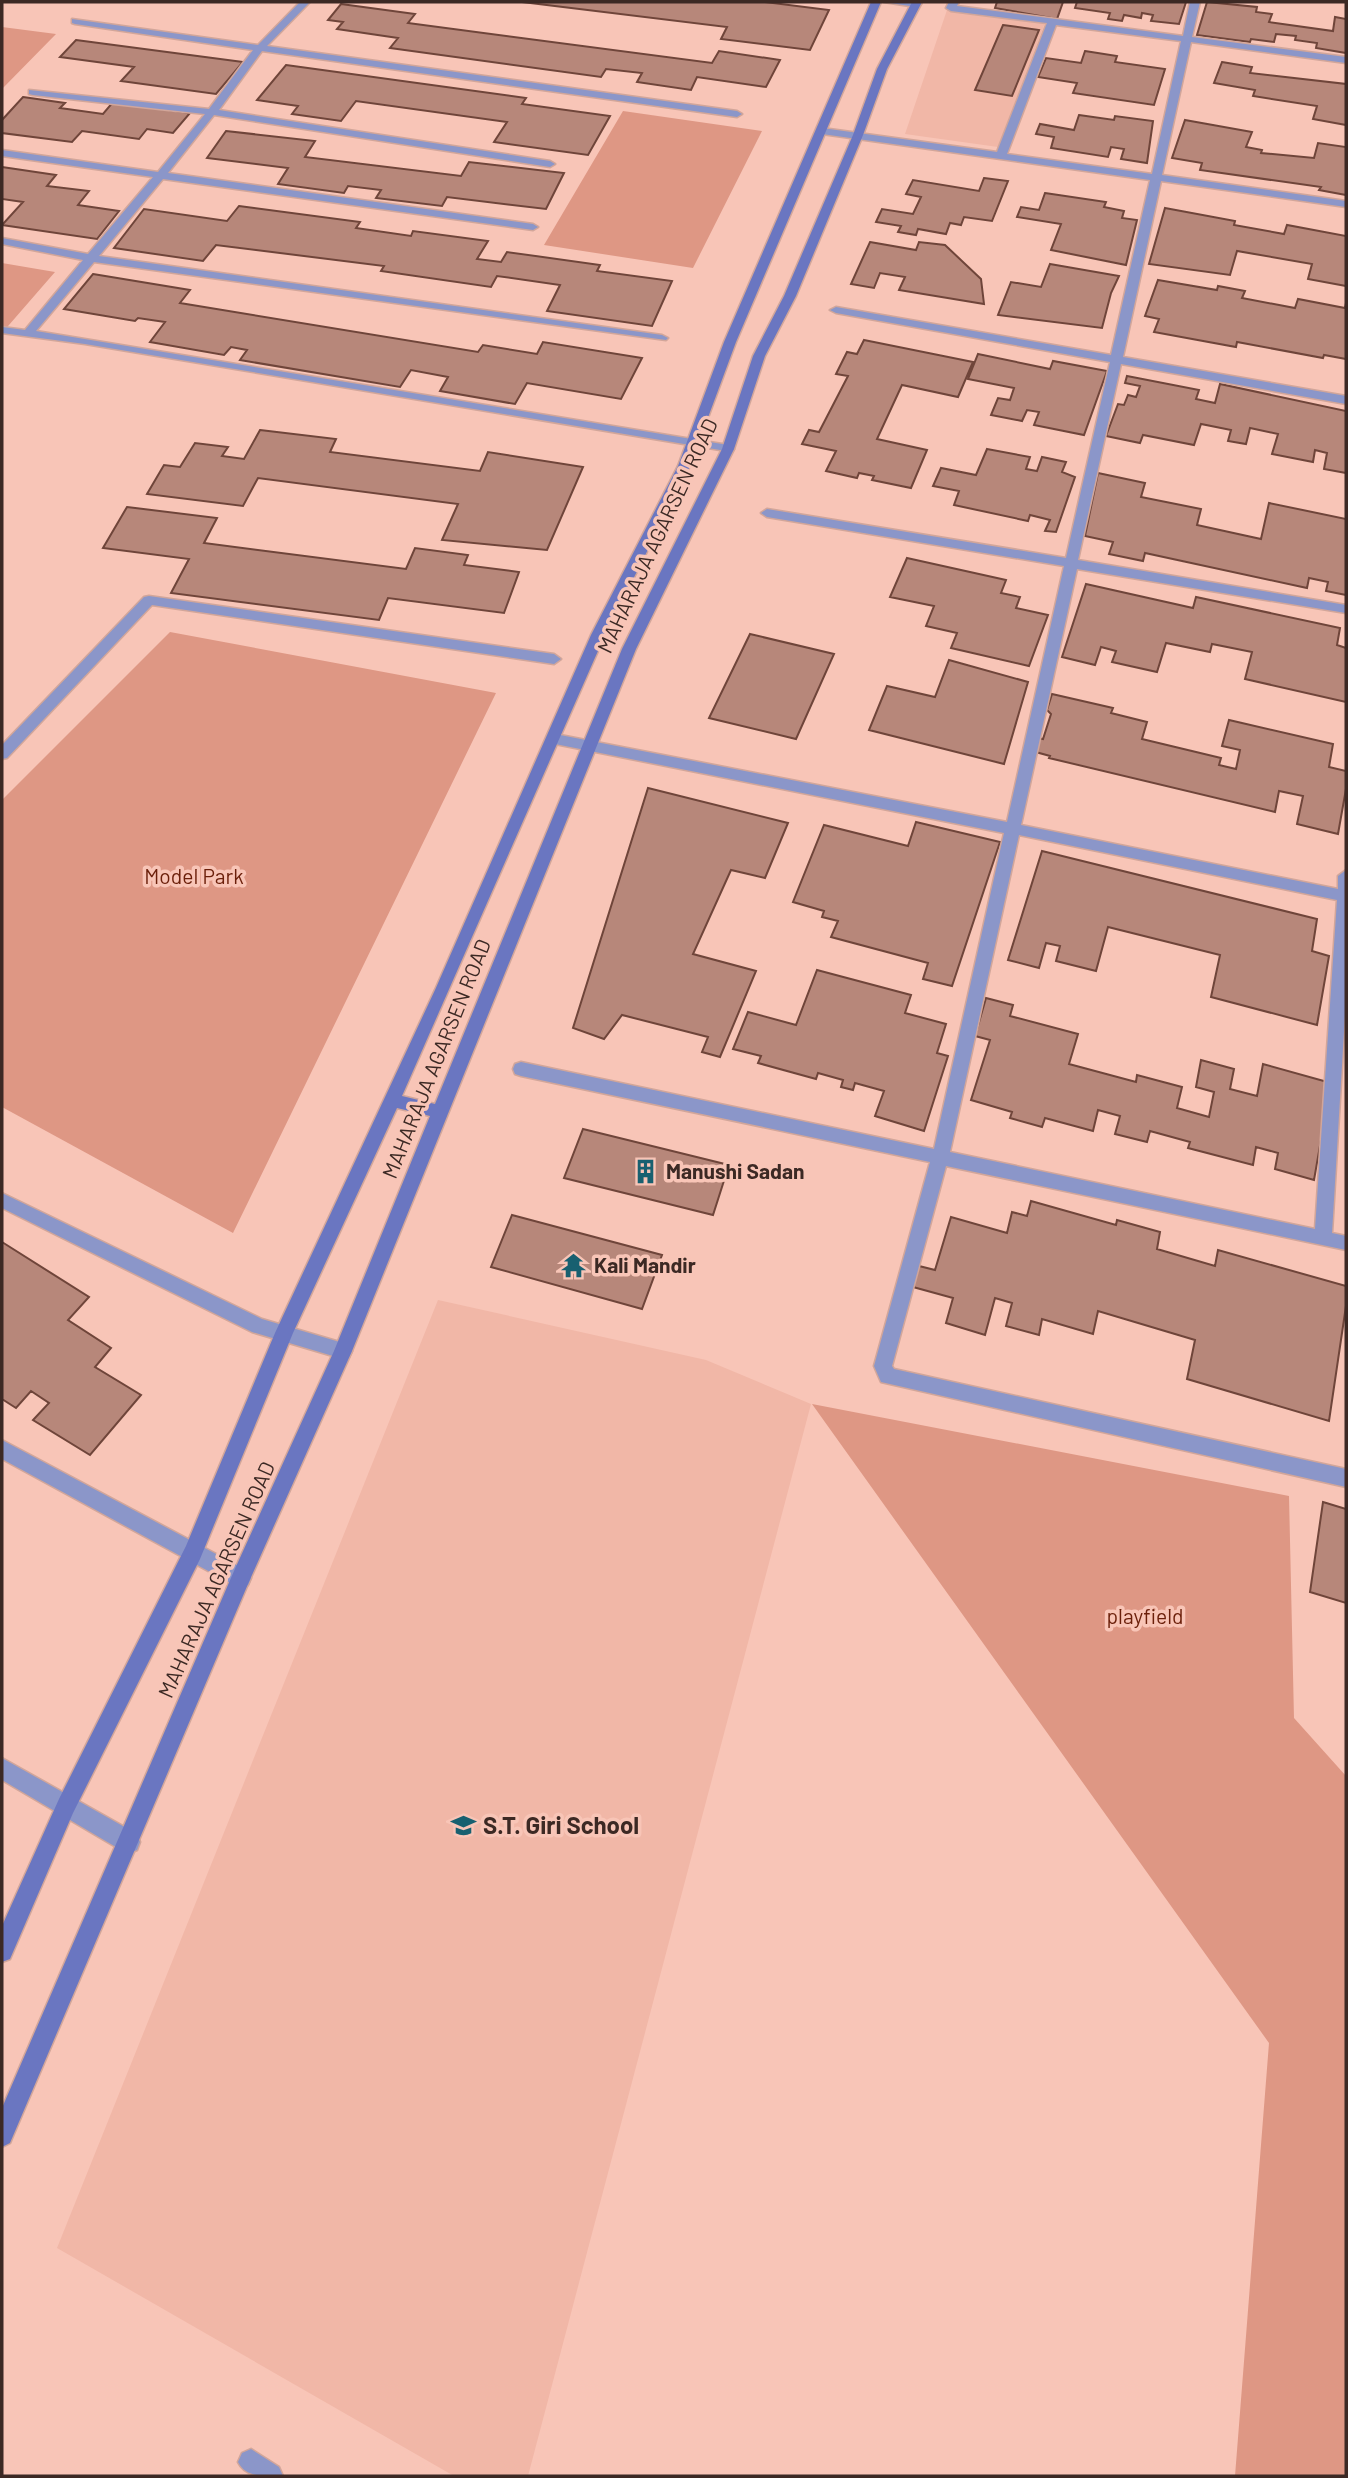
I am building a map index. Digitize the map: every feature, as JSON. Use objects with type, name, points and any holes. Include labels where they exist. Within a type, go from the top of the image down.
[{"type":"street","points":[[28,333],[212,112],[260,48],[304,2]]},
{"type":"street","name":"MAHARAJA AGARSEN ROAD","points":[[2,1951],[66,1807],[193,1552],[284,1333],[555,739],[598,635],[694,443],[730,342],[876,2]]},
{"type":"street","points":[[889,2],[916,3]]},
{"type":"street","points":[[954,2],[951,8],[1346,60]]},
{"type":"street","points":[[1195,2],[940,1158],[883,1366],[888,1376],[1346,1478]]},
{"type":"street","name":"MAHARAJA AGARSEN ROAD","points":[[2,2135],[241,1578],[343,1351],[629,649],[728,449],[759,356],[790,296],[858,135],[882,69],[916,3]]},
{"type":"street","points":[[75,21],[737,114]]},
{"type":"street","points":[[1001,155],[1052,22]]},
{"type":"street","points":[[33,92],[212,112],[550,164]]},
{"type":"street","points":[[822,131],[1346,204]]},
{"type":"street","points":[[2,153],[533,228]]},
{"type":"street","points":[[2,241],[89,258],[662,338]]},
{"type":"street","points":[[836,310],[1346,400]]},
{"type":"street","points":[[2,330],[728,449]]},
{"type":"street","points":[[767,513],[1346,609]]},
{"type":"street","points":[[3,751],[149,600],[554,659]]},
{"type":"street","points":[[555,739],[1345,896]]},
{"type":"street","points":[[1323,1238],[1346,876]]},
{"type":"street","points":[[521,1069],[1346,1243]]},
{"type":"street","points":[[392,1100],[440,1112]]},
{"type":"street","points":[[2,1200],[258,1326],[343,1351]]},
{"type":"street","points":[[2,1449],[241,1578]]},
{"type":"street","points":[[2,1769],[129,1842]]},
{"type":"shaded area","points":[[947,10],[1045,23],[998,147],[905,134]]},
{"type":"shaded area","name":"S.T. Giri School","points":[[438,1300],[706,1360],[811,1404],[528,2476],[454,2476],[57,2248]]},
{"type":"green space","points":[[2,27],[56,34],[2,89]]},
{"type":"green space","points":[[623,111],[762,131],[693,268],[544,245]]},
{"type":"green space","points":[[2,263],[55,272],[2,333]]},
{"type":"green space","name":"Model Park","points":[[170,632],[496,693],[233,1233],[2,1107],[2,800]]},
{"type":"green space","name":"playfield","points":[[812,1404],[1289,1496],[1294,1718],[1346,1776],[1346,2476],[1235,2476],[1269,2043]]},
{"type":"building","points":[[522,2],[765,2],[829,10],[810,50],[721,39],[727,27]]},
{"type":"building","points":[[997,2],[1063,2],[1057,19],[995,8]]},
{"type":"building","points":[[1077,2],[1186,2],[1179,24],[1151,21],[1153,15],[1142,13],[1141,18],[1124,15],[1122,21],[1108,19],[1110,13],[1075,8]]},
{"type":"building","points":[[1207,2],[1257,7],[1256,12],[1272,14],[1269,22],[1333,31],[1335,17],[1346,19],[1346,53],[1316,48],[1317,43],[1295,40],[1296,36],[1276,34],[1274,42],[1251,39],[1250,42],[1197,35]]},
{"type":"building","points":[[341,4],[415,14],[408,23],[712,63],[719,51],[780,60],[766,87],[697,77],[691,90],[637,82],[642,73],[606,69],[601,77],[390,48],[398,38],[337,29],[343,22],[328,20]]},
{"type":"building","points":[[1003,25],[1039,30],[1012,96],[975,90]]},
{"type":"building","points":[[76,40],[243,62],[216,94],[121,81],[134,67],[60,57]]},
{"type":"building","points":[[1085,51],[1117,56],[1115,62],[1165,69],[1154,105],[1073,93],[1077,83],[1038,77],[1046,58],[1081,63]]},
{"type":"building","points":[[1222,62],[1252,67],[1250,73],[1346,84],[1346,125],[1313,119],[1317,106],[1253,96],[1255,90],[1214,83]]},
{"type":"building","points":[[286,65],[526,98],[522,104],[610,116],[588,155],[494,142],[507,122],[356,101],[341,121],[292,114],[298,106],[257,100]]},
{"type":"building","points":[[23,97],[65,103],[60,108],[103,114],[113,102],[190,113],[173,133],[147,129],[139,139],[82,131],[72,142],[2,133],[2,120]]},
{"type":"building","points":[[1079,115],[1114,120],[1115,116],[1153,121],[1147,163],[1121,159],[1124,149],[1111,147],[1108,157],[1051,148],[1054,137],[1036,134],[1040,124],[1074,130]]},
{"type":"building","points":[[1185,120],[1252,132],[1246,147],[1262,150],[1261,153],[1314,158],[1318,143],[1346,147],[1346,195],[1319,190],[1321,187],[1200,170],[1202,163],[1172,158]]},
{"type":"building","points":[[226,131],[315,141],[305,157],[461,176],[469,162],[564,173],[546,209],[447,197],[442,206],[376,198],[381,190],[348,186],[344,193],[278,184],[288,168],[207,158]]},
{"type":"building","points":[[2,167],[56,175],[47,186],[89,191],[78,205],[119,211],[97,239],[2,225],[23,202],[2,199]]},
{"type":"building","points":[[984,178],[1008,181],[992,221],[964,217],[961,225],[950,223],[946,234],[918,229],[916,235],[898,232],[901,226],[876,222],[882,209],[913,214],[921,197],[906,194],[913,180],[979,191]]},
{"type":"building","points":[[1045,193],[1106,202],[1104,207],[1124,211],[1122,218],[1137,220],[1126,265],[1051,250],[1061,224],[1017,217],[1021,207],[1039,210]]},
{"type":"building","points":[[239,206],[360,222],[356,228],[411,236],[413,231],[488,241],[477,259],[501,262],[507,252],[600,265],[597,271],[672,281],[652,326],[547,311],[560,285],[497,276],[491,287],[381,271],[384,266],[216,245],[203,261],[114,248],[144,209],[227,221]]},
{"type":"building","points":[[1165,208],[1235,221],[1234,225],[1284,234],[1287,225],[1346,236],[1346,286],[1308,279],[1312,264],[1237,251],[1230,275],[1149,264]]},
{"type":"building","points":[[870,242],[916,250],[919,242],[945,245],[981,279],[984,304],[899,290],[905,277],[880,273],[874,288],[851,284]]},
{"type":"building","points":[[1050,264],[1119,276],[1111,293],[1102,328],[998,315],[1011,282],[1041,287]]},
{"type":"building","points":[[93,274],[190,290],[180,303],[478,352],[483,345],[537,354],[543,342],[642,358],[621,399],[527,383],[515,404],[440,391],[448,377],[411,370],[400,387],[240,360],[247,350],[231,347],[224,355],[150,342],[165,322],[138,318],[135,321],[64,309]]},
{"type":"building","points":[[1158,280],[1217,290],[1218,286],[1245,291],[1242,298],[1295,308],[1298,299],[1345,308],[1346,303],[1346,359],[1324,355],[1323,358],[1237,342],[1236,347],[1154,332],[1159,319],[1145,316]]},
{"type":"building","points":[[864,340],[973,362],[958,397],[902,385],[877,439],[927,450],[911,488],[872,480],[874,476],[859,473],[857,478],[826,471],[836,451],[802,444],[809,430],[819,432],[848,376],[836,374],[847,352],[857,354]]},
{"type":"building","points":[[978,354],[1050,369],[1053,361],[1107,371],[1084,435],[1034,425],[1039,412],[1027,410],[1022,421],[991,415],[998,398],[1010,400],[1014,388],[968,379]]},
{"type":"building","points":[[1127,376],[1199,390],[1196,399],[1215,403],[1220,384],[1346,411],[1346,473],[1324,469],[1327,453],[1315,450],[1313,462],[1272,454],[1278,434],[1250,428],[1246,444],[1228,441],[1231,430],[1201,424],[1194,445],[1143,435],[1140,443],[1106,436],[1118,404],[1124,405],[1128,395],[1136,397],[1140,386],[1125,383]]},
{"type":"building","points":[[260,430],[336,439],[330,452],[480,471],[488,452],[583,467],[547,550],[442,540],[458,504],[258,478],[243,506],[147,494],[164,465],[180,467],[195,443],[228,447],[222,456],[244,459]]},
{"type":"building","points":[[987,449],[1030,457],[1026,469],[1037,471],[1042,457],[1066,462],[1062,472],[1075,477],[1056,532],[1045,531],[1050,520],[1030,515],[1028,521],[954,505],[959,491],[933,486],[941,468],[976,475]]},
{"type":"building","points":[[1098,473],[1145,483],[1141,497],[1201,509],[1197,525],[1261,539],[1269,503],[1346,519],[1346,595],[1326,591],[1328,582],[1309,578],[1307,588],[1145,553],[1143,561],[1109,554],[1113,542],[1085,536]]},
{"type":"building","points":[[127,507],[217,518],[204,543],[406,569],[415,548],[468,555],[464,565],[519,572],[504,613],[388,598],[379,620],[171,593],[189,559],[103,548]]},
{"type":"building","points":[[907,558],[1006,580],[1001,593],[1020,597],[1016,608],[1048,615],[1029,666],[951,648],[957,633],[926,626],[934,606],[890,597]]},
{"type":"building","points":[[1086,584],[1193,608],[1196,597],[1340,628],[1337,645],[1346,648],[1346,702],[1245,679],[1252,652],[1212,644],[1210,652],[1166,643],[1157,672],[1112,662],[1116,651],[1101,647],[1095,665],[1062,657]]},
{"type":"building","points":[[750,634],[834,654],[796,739],[709,718]]},
{"type":"building","points":[[949,660],[1028,682],[1004,764],[869,730],[887,686],[935,697]]},
{"type":"building","points":[[1052,694],[1113,708],[1111,713],[1147,722],[1142,739],[1221,758],[1219,765],[1236,769],[1240,750],[1222,746],[1229,720],[1333,744],[1329,767],[1346,771],[1346,789],[1338,834],[1297,824],[1303,796],[1279,791],[1275,812],[1049,758],[1050,756],[1032,751],[1037,738],[1043,739],[1051,714],[1047,710]]},
{"type":"building","points":[[648,788],[788,823],[765,878],[731,870],[693,954],[756,971],[720,1057],[702,1052],[708,1037],[622,1015],[604,1039],[573,1028]]},
{"type":"building","points":[[916,822],[1000,842],[952,986],[923,979],[928,963],[831,937],[838,921],[822,917],[824,911],[793,902],[824,825],[908,846]]},
{"type":"building","points":[[1042,851],[1317,919],[1312,951],[1329,956],[1317,1025],[1211,997],[1220,955],[1108,927],[1096,971],[1056,961],[1060,946],[1046,943],[1039,968],[1008,960]]},
{"type":"building","points":[[817,970],[911,995],[905,1013],[946,1024],[937,1053],[948,1056],[924,1131],[875,1116],[884,1091],[855,1083],[853,1090],[841,1087],[843,1080],[818,1073],[816,1079],[758,1063],[761,1056],[733,1049],[748,1012],[796,1025]]},
{"type":"building","points":[[986,998],[1013,1005],[1010,1016],[1078,1034],[1069,1064],[1136,1082],[1137,1075],[1182,1087],[1177,1108],[1209,1117],[1214,1092],[1196,1087],[1201,1060],[1234,1069],[1230,1089],[1257,1096],[1263,1064],[1331,1083],[1314,1180],[1275,1169],[1278,1153],[1256,1147],[1253,1165],[1188,1148],[1190,1142],[1150,1131],[1147,1142],[1115,1134],[1120,1116],[1098,1110],[1093,1131],[1045,1118],[1042,1127],[1010,1118],[1012,1112],[971,1100],[990,1040],[975,1036]]},
{"type":"building","name":"Manushi Sadan","points":[[583,1129],[729,1165],[713,1215],[564,1178]]},
{"type":"building","points":[[1031,1201],[1116,1225],[1117,1220],[1160,1232],[1157,1249],[1215,1266],[1218,1250],[1346,1286],[1346,1306],[1329,1421],[1187,1379],[1195,1340],[1098,1311],[1093,1334],[1042,1319],[1039,1335],[1006,1326],[1012,1303],[995,1298],[985,1335],[946,1323],[953,1298],[913,1287],[919,1266],[935,1270],[951,1217],[1007,1233],[1012,1212],[1027,1216]]},
{"type":"building","points":[[512,1215],[662,1255],[642,1309],[491,1267]]},
{"type":"building","points":[[2,1242],[89,1297],[68,1320],[111,1348],[95,1367],[141,1395],[90,1455],[33,1420],[49,1403],[31,1391],[16,1408],[2,1399]]},
{"type":"building","points":[[1323,1502],[1346,1509],[1346,1603],[1310,1592]]},
{"type":"place","name":"Manushi Sadan","points":[[646,1172]]},
{"type":"place","name":"Kali Mandir","points":[[574,1266]]},
{"type":"place","name":"S.T. Giri School","points":[[463,1826]]}]
